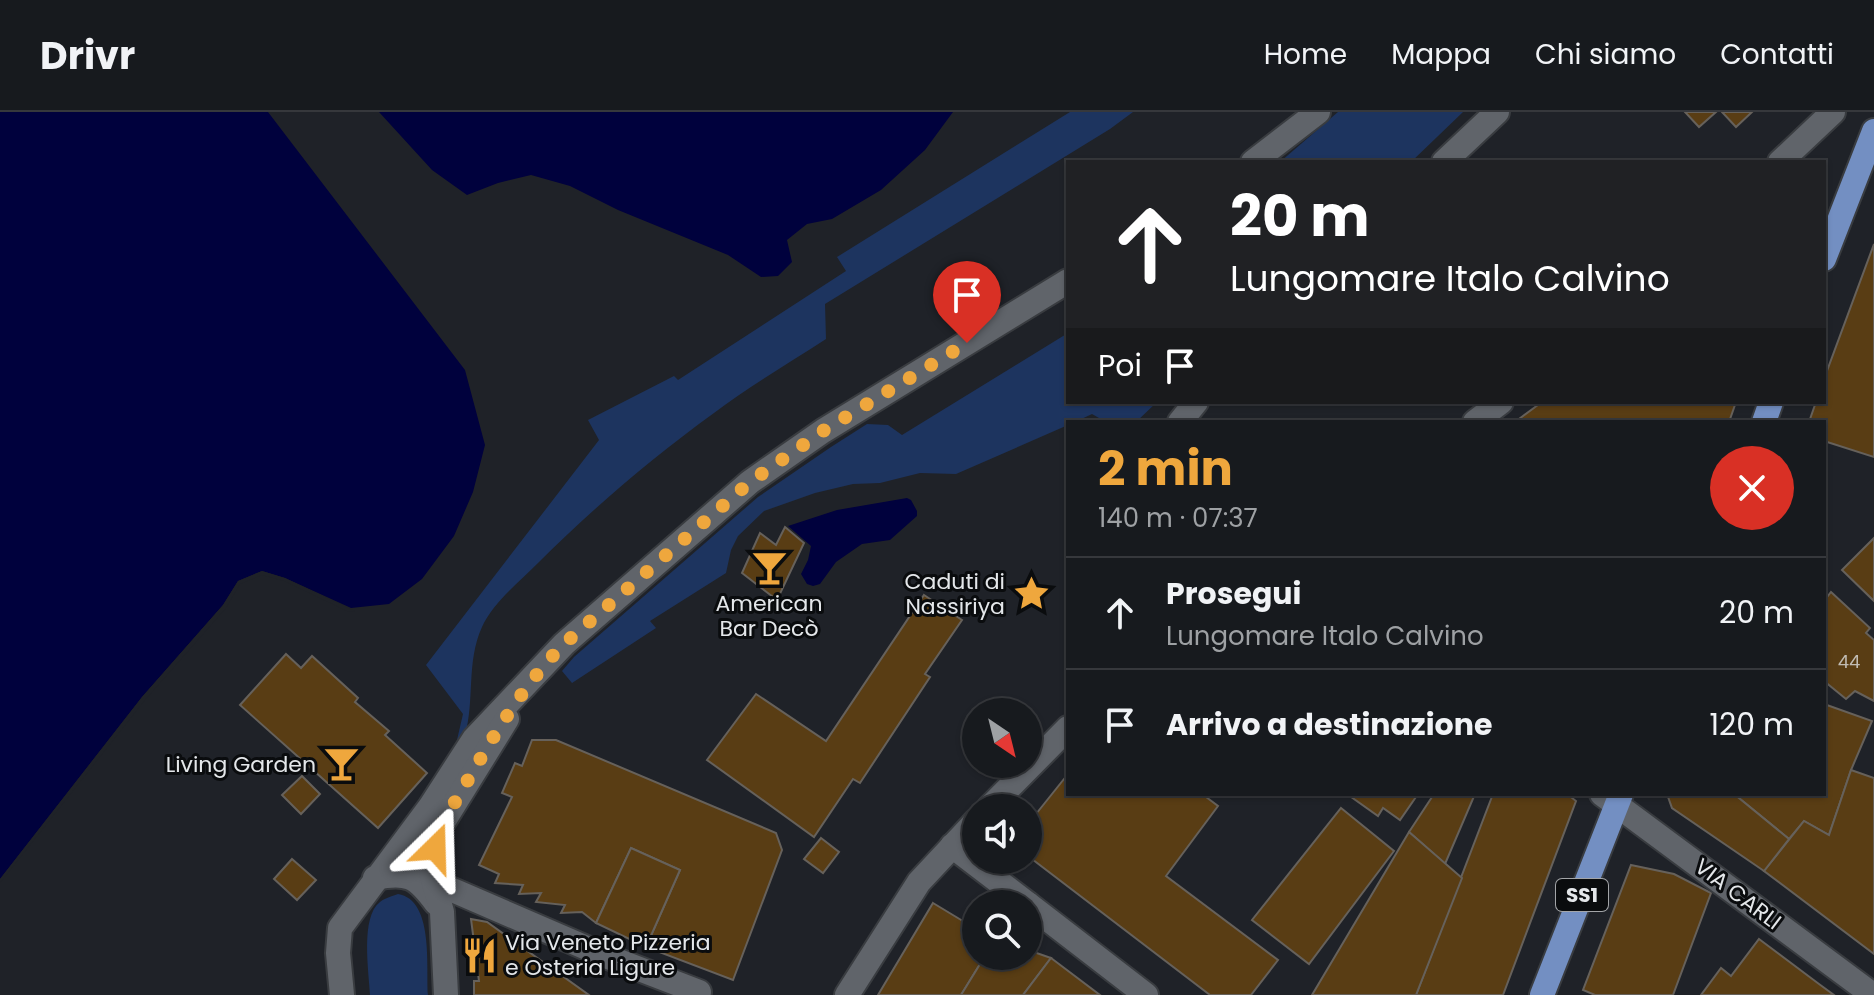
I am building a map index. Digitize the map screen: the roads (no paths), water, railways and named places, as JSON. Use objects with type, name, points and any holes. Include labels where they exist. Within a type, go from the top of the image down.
[{"type":"main road","points":[[1826,254],[1874,131]]},
{"type":"main road","name":"SS1","points":[[1542,995],[1613,798]]},
{"type":"street","points":[[1256,160],[1318,112]]},
{"type":"street","points":[[1446,160],[1497,112]]},
{"type":"street","points":[[1782,160],[1833,112]]},
{"type":"street","points":[[342,995],[338,953],[340,928],[430,807],[544,665],[750,482],[823,431],[1066,282]]},
{"type":"street","points":[[1182,420],[1194,404]]},
{"type":"street","points":[[1478,420],[1498,404]]},
{"type":"street","points":[[1003,794],[1066,730]]},
{"type":"street","points":[[446,995],[442,912],[431,872],[442,824],[481,745]]},
{"type":"street","name":"VIA CARLI","points":[[1613,798],[1873,995]]},
{"type":"street","points":[[847,995],[919,882],[962,836]]},
{"type":"street","points":[[952,846],[1010,890]]},
{"type":"street","points":[[375,878],[404,875],[415,879],[442,912]]},
{"type":"street","points":[[434,882],[603,955],[699,992]]},
{"type":"street","points":[[1042,915],[1146,995]]},
{"type":"place","name":"American Bar Decò","points":[[769,567]]},
{"type":"place","name":"Caduti di Nassiriya","points":[[1031,594]]},
{"type":"place","name":"Living Garden","points":[[342,764]]},
{"type":"place","name":"Via Veneto Pizzeria e Osteria Ligure","points":[[479,955]]}]
